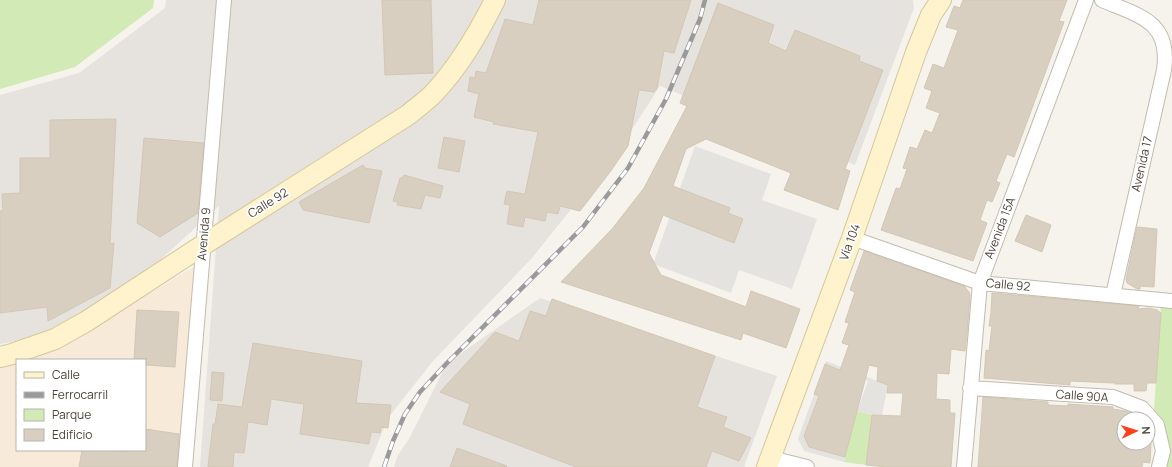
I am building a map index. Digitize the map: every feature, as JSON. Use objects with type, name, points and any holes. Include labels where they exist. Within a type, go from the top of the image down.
[{"type":"street","name":"Avenida 9","points":[[185,467],[224,0]]},
{"type":"street","name":"Calle 92","points":[[0,357],[55,339],[88,321],[203,245],[414,110],[431,95],[461,60],[483,26],[495,0]]},
{"type":"street","name":"Avenida 15A","points":[[964,467],[980,283],[1086,0]]},
{"type":"street","name":"Avenida 17","points":[[1102,0],[1141,17],[1155,27],[1160,34],[1165,48],[1164,70],[1113,295]]},
{"type":"street","name":"Vía 104","points":[[769,462],[852,238],[933,4]]},
{"type":"street","name":"Calle 92","points":[[852,238],[980,283],[1172,301]]},
{"type":"street","name":"Calle 90A","points":[[970,388],[1112,397],[1142,408],[1157,425],[1163,451],[1158,467]]},
{"type":"street","points":[[769,462],[807,467]]},
{"type":"shaded area","points":[[166,0],[913,0],[914,8],[855,165],[660,86],[620,148],[532,258],[433,361],[388,418],[368,467],[200,467],[219,206],[142,277],[43,336],[0,344],[0,95],[79,73],[165,8]]},
{"type":"shaded area","points":[[730,0],[892,0],[894,25],[880,55],[729,2]]},
{"type":"shaded area","points":[[695,146],[771,174],[762,200],[817,219],[792,289],[739,270],[731,293],[653,264]]},
{"type":"shaded area","points":[[194,267],[179,467],[0,467],[0,368],[16,361],[16,451],[146,451],[146,359],[21,359],[120,311]]},
{"type":"shaded area","points":[[540,298],[777,376],[744,467],[394,467],[398,455],[409,439],[447,363]]},
{"type":"shaded area","points":[[826,361],[888,385],[882,415],[872,415],[857,411],[868,381],[825,364]]},
{"type":"shaded area","points":[[814,394],[819,396],[804,436],[809,447],[845,457],[844,462],[804,451],[798,439]]},
{"type":"green space","points":[[0,0],[154,0],[153,8],[75,67],[0,89]]},
{"type":"green space","points":[[1161,305],[1172,306],[1172,467],[1164,467],[1163,433],[1156,415],[1156,411],[1154,410]]},
{"type":"green space","points":[[857,411],[872,415],[866,465],[844,462]]},
{"type":"building","points":[[382,0],[431,0],[433,73],[385,75]]},
{"type":"building","points":[[539,0],[691,0],[674,53],[664,51],[657,88],[654,92],[639,90],[628,146],[610,172],[580,211],[560,206],[558,214],[547,212],[545,221],[525,217],[523,227],[507,224],[510,205],[504,204],[507,191],[525,194],[538,132],[493,124],[494,122],[474,117],[479,94],[468,91],[470,77],[475,78],[476,71],[486,73],[505,19],[533,25]]},
{"type":"building","points":[[963,0],[1067,0],[1059,21],[1064,22],[1014,157],[1007,154],[996,181],[1000,183],[992,202],[987,200],[980,220],[987,223],[973,261],[881,230],[896,188],[900,189],[907,169],[903,168],[910,147],[917,149],[925,130],[932,133],[940,113],[926,108],[932,91],[924,88],[933,64],[944,68],[958,30],[946,27],[954,6],[960,8]]},
{"type":"building","points":[[718,3],[774,25],[768,43],[786,51],[795,30],[860,56],[859,61],[883,70],[845,169],[850,171],[838,210],[784,190],[791,173],[706,139],[686,149],[673,186],[730,208],[728,213],[743,219],[734,243],[663,215],[649,253],[661,275],[746,307],[751,291],[800,309],[786,348],[743,333],[741,340],[561,282],[612,229],[644,188],[687,106],[680,103]]},
{"type":"building","points":[[116,119],[110,244],[114,243],[110,288],[48,321],[47,307],[0,313],[0,211],[3,211],[2,194],[20,193],[20,158],[50,158],[50,120]]},
{"type":"building","points":[[444,137],[465,141],[459,172],[438,168]]},
{"type":"building","points":[[144,138],[204,143],[198,213],[160,237],[137,223]]},
{"type":"building","points":[[363,165],[365,168],[382,171],[369,223],[303,210],[299,202]]},
{"type":"building","points":[[404,175],[443,186],[440,198],[425,195],[421,209],[397,205],[398,202],[393,201],[400,178]]},
{"type":"building","points":[[1026,215],[1051,225],[1042,252],[1015,241]]},
{"type":"building","points":[[1137,227],[1157,229],[1154,287],[1140,286],[1140,289],[1137,289],[1127,283],[1126,279]]},
{"type":"building","points":[[864,251],[964,286],[969,292],[970,296],[965,351],[951,349],[949,374],[937,373],[936,399],[950,400],[950,413],[955,413],[951,467],[887,467],[866,465],[872,415],[901,416],[903,393],[887,393],[888,385],[877,381],[878,367],[869,365],[845,457],[809,447],[804,436],[819,396],[814,394],[825,364],[840,370],[849,345],[842,343],[849,323],[845,322],[855,292],[850,290]]},
{"type":"building","points":[[992,293],[1139,306],[1138,309],[1149,308],[1157,310],[1161,313],[1156,383],[1147,383],[1146,391],[1134,391],[1134,384],[1070,381],[1070,385],[984,378],[986,350],[989,351],[992,326],[989,326]]},
{"type":"building","points":[[552,299],[715,356],[697,407],[727,417],[723,427],[751,438],[739,461],[712,451],[706,467],[576,467],[463,424],[470,404],[440,392],[495,332],[519,341],[530,311],[546,316]]},
{"type":"building","points":[[137,310],[179,312],[175,367],[146,365],[146,359],[134,359]]},
{"type":"building","points":[[253,343],[362,361],[356,403],[391,405],[388,428],[381,427],[380,433],[371,432],[369,444],[300,434],[304,404],[271,399],[267,425],[248,422],[244,453],[234,452],[233,467],[208,467],[213,424],[215,424],[218,404],[242,407]]},
{"type":"building","points":[[212,372],[224,373],[222,401],[210,400]]},
{"type":"building","points":[[983,397],[1048,402],[1048,405],[1068,406],[1068,404],[1113,407],[1113,409],[1125,411],[1116,411],[1116,451],[1151,451],[1150,463],[1143,462],[1142,467],[978,467]]},
{"type":"building","points":[[146,429],[179,434],[177,467],[79,467],[82,451],[146,451]]},
{"type":"building","points":[[457,448],[507,466],[450,467]]},
{"type":"railway","points":[[384,467],[393,441],[405,414],[420,392],[583,227],[628,168],[666,99],[700,19],[705,0]]}]
